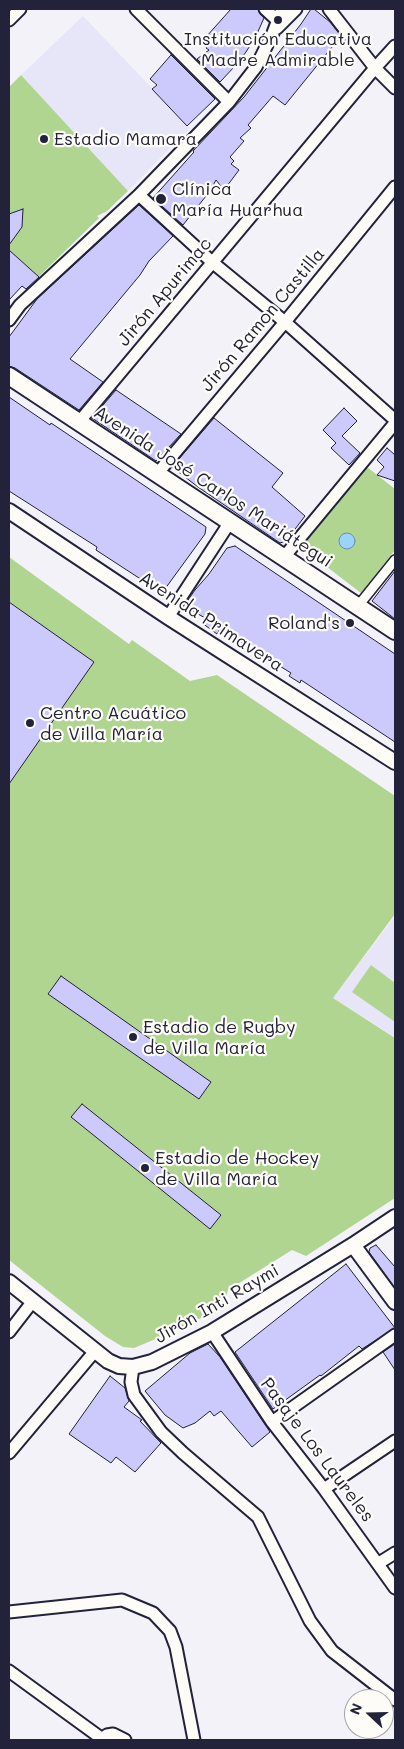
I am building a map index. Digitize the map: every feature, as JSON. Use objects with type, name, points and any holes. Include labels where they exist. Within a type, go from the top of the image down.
[{"type":"main road","name":"Avenida José Carlos Mariátegui","points":[[9,376],[395,631]]},
{"type":"street","points":[[9,20],[20,9]]},
{"type":"street","points":[[136,9],[229,102]]},
{"type":"street","points":[[265,9],[278,21]]},
{"type":"street","points":[[9,320],[20,305],[139,195],[229,102],[256,67],[273,33],[282,9]]},
{"type":"street","points":[[273,33],[296,9]]},
{"type":"street","points":[[329,9],[375,68],[395,88]]},
{"type":"street","name":"Jirón Apurimac","points":[[79,422],[395,46]]},
{"type":"street","name":"Jirón Ramon Castilla","points":[[157,474],[285,322],[395,187]]},
{"type":"street","points":[[139,195],[212,262],[285,322],[395,422],[284,557]]},
{"type":"street","name":"Avenida Primavera","points":[[9,511],[168,617],[395,762]]},
{"type":"street","points":[[168,617],[230,522]]},
{"type":"street","points":[[358,606],[395,560]]},
{"type":"street","name":"Jirón Inti Raymi","points":[[133,1367],[152,1362],[212,1332],[395,1217]]},
{"type":"street","points":[[353,1245],[395,1302]]},
{"type":"street","points":[[9,1282],[108,1361],[119,1366],[133,1367],[131,1382],[134,1395],[161,1432],[258,1517],[310,1621],[332,1651],[395,1700]]},
{"type":"street","points":[[9,1332],[32,1301]]},
{"type":"street","name":"Pasaje Los Laureles","points":[[212,1332],[272,1422],[379,1563],[395,1588]]},
{"type":"street","points":[[272,1422],[395,1334]]},
{"type":"street","points":[[9,1453],[96,1351]]},
{"type":"street","points":[[324,1489],[395,1441]]},
{"type":"street","points":[[379,1563],[395,1553]]},
{"type":"street","points":[[9,1612],[122,1600],[153,1614],[170,1632],[176,1647],[194,1740]]},
{"type":"street","points":[[9,1672],[100,1739],[106,1734],[114,1734],[125,1740]]},
{"type":"shaded area","points":[[83,16],[190,128],[128,191],[21,75]]},
{"type":"shaded area","points":[[395,916],[395,1037],[333,998]]},
{"type":"green space","name":"Estadio Mamara","points":[[21,75],[128,191],[107,211],[97,216],[99,218],[26,289],[9,278],[9,87]]},
{"type":"green space","points":[[367,467],[395,489],[395,550],[361,593],[301,547]]},
{"type":"green space","points":[[9,557],[129,644],[132,640],[190,681],[217,675],[395,796],[395,914],[333,998],[395,1038],[395,1198],[306,1256],[292,1250],[228,1290],[223,1306],[182,1328],[134,1348],[123,1347],[105,1336],[9,1260]]},
{"type":"green space","points":[[371,965],[395,983],[395,1022],[352,992]]},
{"type":"water","points":[[344,533],[350,533],[355,538],[353,547],[344,549],[339,544],[339,538]]},
{"type":"building","points":[[231,9],[258,9],[264,18],[246,52],[220,82],[197,59],[209,50],[206,48],[211,42],[206,37]]},
{"type":"building","points":[[311,9],[314,9],[330,22],[341,36],[285,105],[273,96],[248,125],[251,128],[240,138],[244,141],[230,157],[234,161],[231,164],[239,170],[224,190],[216,180],[210,191],[183,225],[153,198],[193,151],[244,97]]},
{"type":"building","points":[[171,55],[215,99],[187,126],[152,89],[157,85],[150,79]]},
{"type":"building","points":[[139,205],[173,236],[149,261],[140,275],[70,359],[103,382],[79,410],[9,366],[9,337],[37,299]]},
{"type":"building","points":[[23,209],[22,227],[9,245],[9,214]]},
{"type":"building","points":[[9,250],[39,277],[26,289],[22,286],[9,300]]},
{"type":"building","points":[[116,390],[181,434],[156,461],[92,418]]},
{"type":"building","points":[[9,397],[206,527],[205,534],[162,593],[96,550],[97,547],[9,491]]},
{"type":"building","points":[[344,408],[357,421],[342,436],[360,453],[349,465],[331,448],[336,443],[323,430]]},
{"type":"building","points":[[214,418],[283,473],[272,487],[305,516],[286,541],[280,543],[172,467]]},
{"type":"building","points":[[387,448],[395,455],[395,481],[377,475],[384,467],[377,460]]},
{"type":"building","points":[[235,546],[395,654],[395,742],[301,680],[300,683],[289,676],[291,673],[220,629],[217,634],[202,623],[205,618],[188,608],[193,603],[188,600],[195,590],[227,548]]},
{"type":"building","points":[[395,571],[395,619],[372,601]]},
{"type":"building","name":"Centro Acuático de Villa María","points":[[9,602],[94,662],[9,784]]},
{"type":"building","points":[[61,976],[211,1082],[199,1099],[48,994]]},
{"type":"building","points":[[82,1104],[221,1215],[210,1229],[71,1117]]},
{"type":"building","points":[[376,1245],[395,1267],[395,1288],[369,1252],[370,1248]]},
{"type":"building","points":[[346,1264],[395,1328],[362,1349],[359,1346],[321,1376],[273,1409],[235,1352]]},
{"type":"building","points":[[208,1344],[220,1357],[270,1432],[252,1447],[221,1411],[214,1416],[210,1411],[195,1423],[183,1428],[165,1415],[145,1391],[190,1353]]},
{"type":"building","points":[[395,1344],[395,1370],[383,1352]]},
{"type":"building","points":[[110,1376],[125,1388],[129,1401],[124,1407],[142,1420],[140,1421],[161,1443],[135,1472],[116,1457],[111,1463],[69,1434]]},
{"type":"place","name":"Institución Educativa Madre Admirable","points":[[278,20]]},
{"type":"place","name":"Estadio Mamara","points":[[44,139]]},
{"type":"place","name":"Clínica María Huarhua","points":[[161,199]]},
{"type":"place","name":"Roland's","points":[[350,623]]},
{"type":"place","name":"Centro Acuático de Villa María","points":[[30,723]]},
{"type":"place","name":"Estadio de Rugby de Villa María","points":[[133,1037]]},
{"type":"place","name":"Estadio de Hockey de Villa María","points":[[145,1168]]}]
